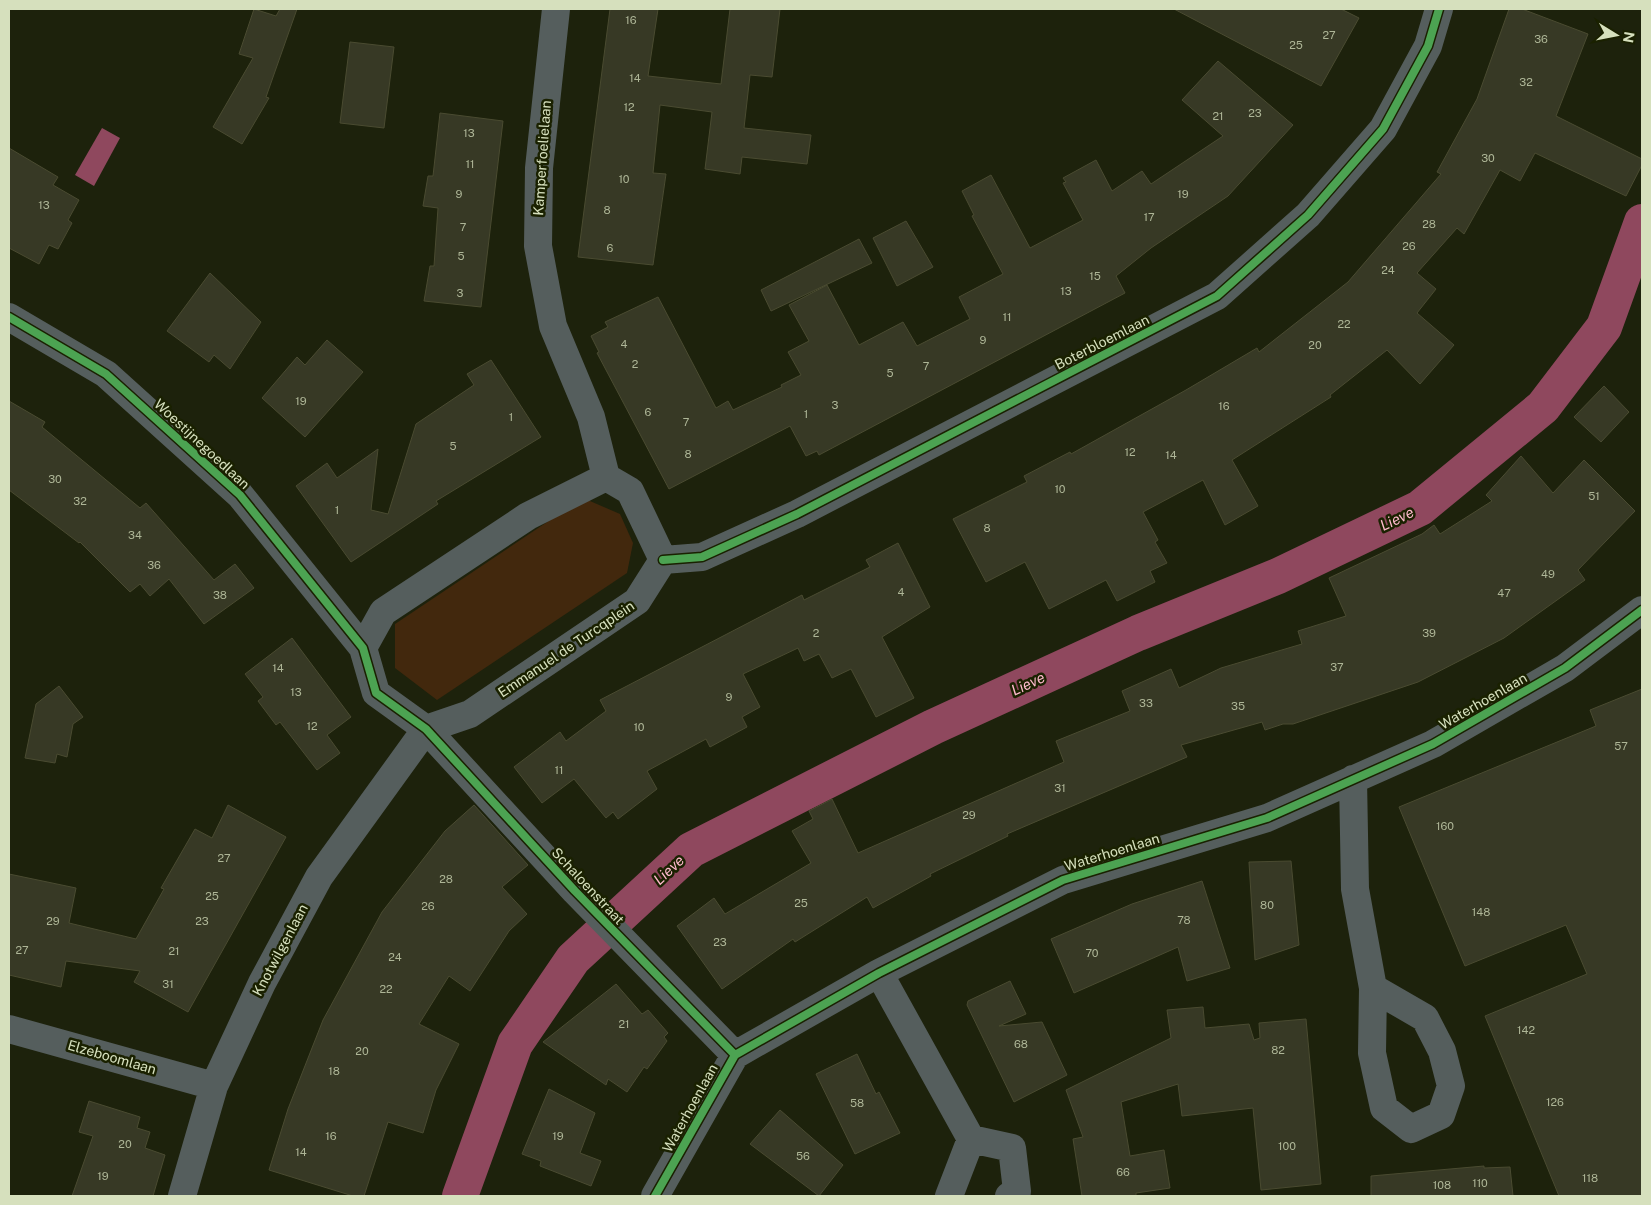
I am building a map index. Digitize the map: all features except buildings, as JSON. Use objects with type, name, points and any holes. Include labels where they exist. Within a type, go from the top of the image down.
[{"type":"street","name":"Kamperfoelielaan","points":[[556,9],[539,168],[538,246],[553,326],[591,417],[606,478]]},
{"type":"street","name":"Boterbloemlaan","points":[[663,560],[702,557],[797,514],[1217,296],[1308,215],[1383,129],[1428,46],[1439,9]]},
{"type":"street","name":"Woestijnegoedlaan","points":[[9,317],[106,374],[240,494],[364,648]]},
{"type":"street","points":[[426,729],[376,693],[364,648],[383,612],[528,516],[606,478],[630,491],[663,560]]},
{"type":"street","name":"Emmanuel de Turcqplein","points":[[426,729],[470,714],[637,601],[663,560]]},
{"type":"street","name":"Waterhoenlaan","points":[[656,1196],[734,1055],[879,973],[1063,880],[1267,818],[1433,744],[1556,673],[1642,610]]},
{"type":"street","name":"Schaloenstraat","points":[[426,729],[575,891],[734,1055]]},
{"type":"street","name":"Knotwilgenlaan","points":[[182,1196],[214,1086],[262,982],[319,878],[426,729]]},
{"type":"street","points":[[1353,779],[1355,889],[1373,988],[1372,1053],[1384,1108],[1411,1129],[1441,1115],[1451,1086],[1442,1052],[1425,1018],[1373,988]]},
{"type":"street","points":[[879,973],[971,1139],[1012,1148],[1017,1191],[1009,1196]]},
{"type":"street","name":"Elzeboomlaan","points":[[9,1029],[44,1037],[214,1086]]},
{"type":"street","points":[[949,1196],[971,1139]]},
{"type":"shaded area","points":[[102,128],[120,138],[94,186],[75,175]]},
{"type":"shaded area","points":[[583,498],[620,514],[633,543],[627,573],[437,700],[395,668],[395,624]]},
{"type":"waterway","name":"Lieve","points":[[460,1196],[515,1044],[573,959],[691,850],[933,727],[1138,633],[1278,576],[1420,508],[1543,407],[1604,327],[1642,222]]},
{"type":"cycle path","points":[[663,560],[702,557],[797,514],[1217,296],[1308,215],[1383,129],[1428,46],[1439,9]]},
{"type":"cycle path","points":[[9,317],[106,374],[240,495],[363,648],[376,693],[426,729],[575,891],[735,1055]]},
{"type":"cycle path","points":[[655,1196],[735,1055],[879,973],[1063,880],[1267,818],[1433,744],[1565,668],[1642,610]]}]
